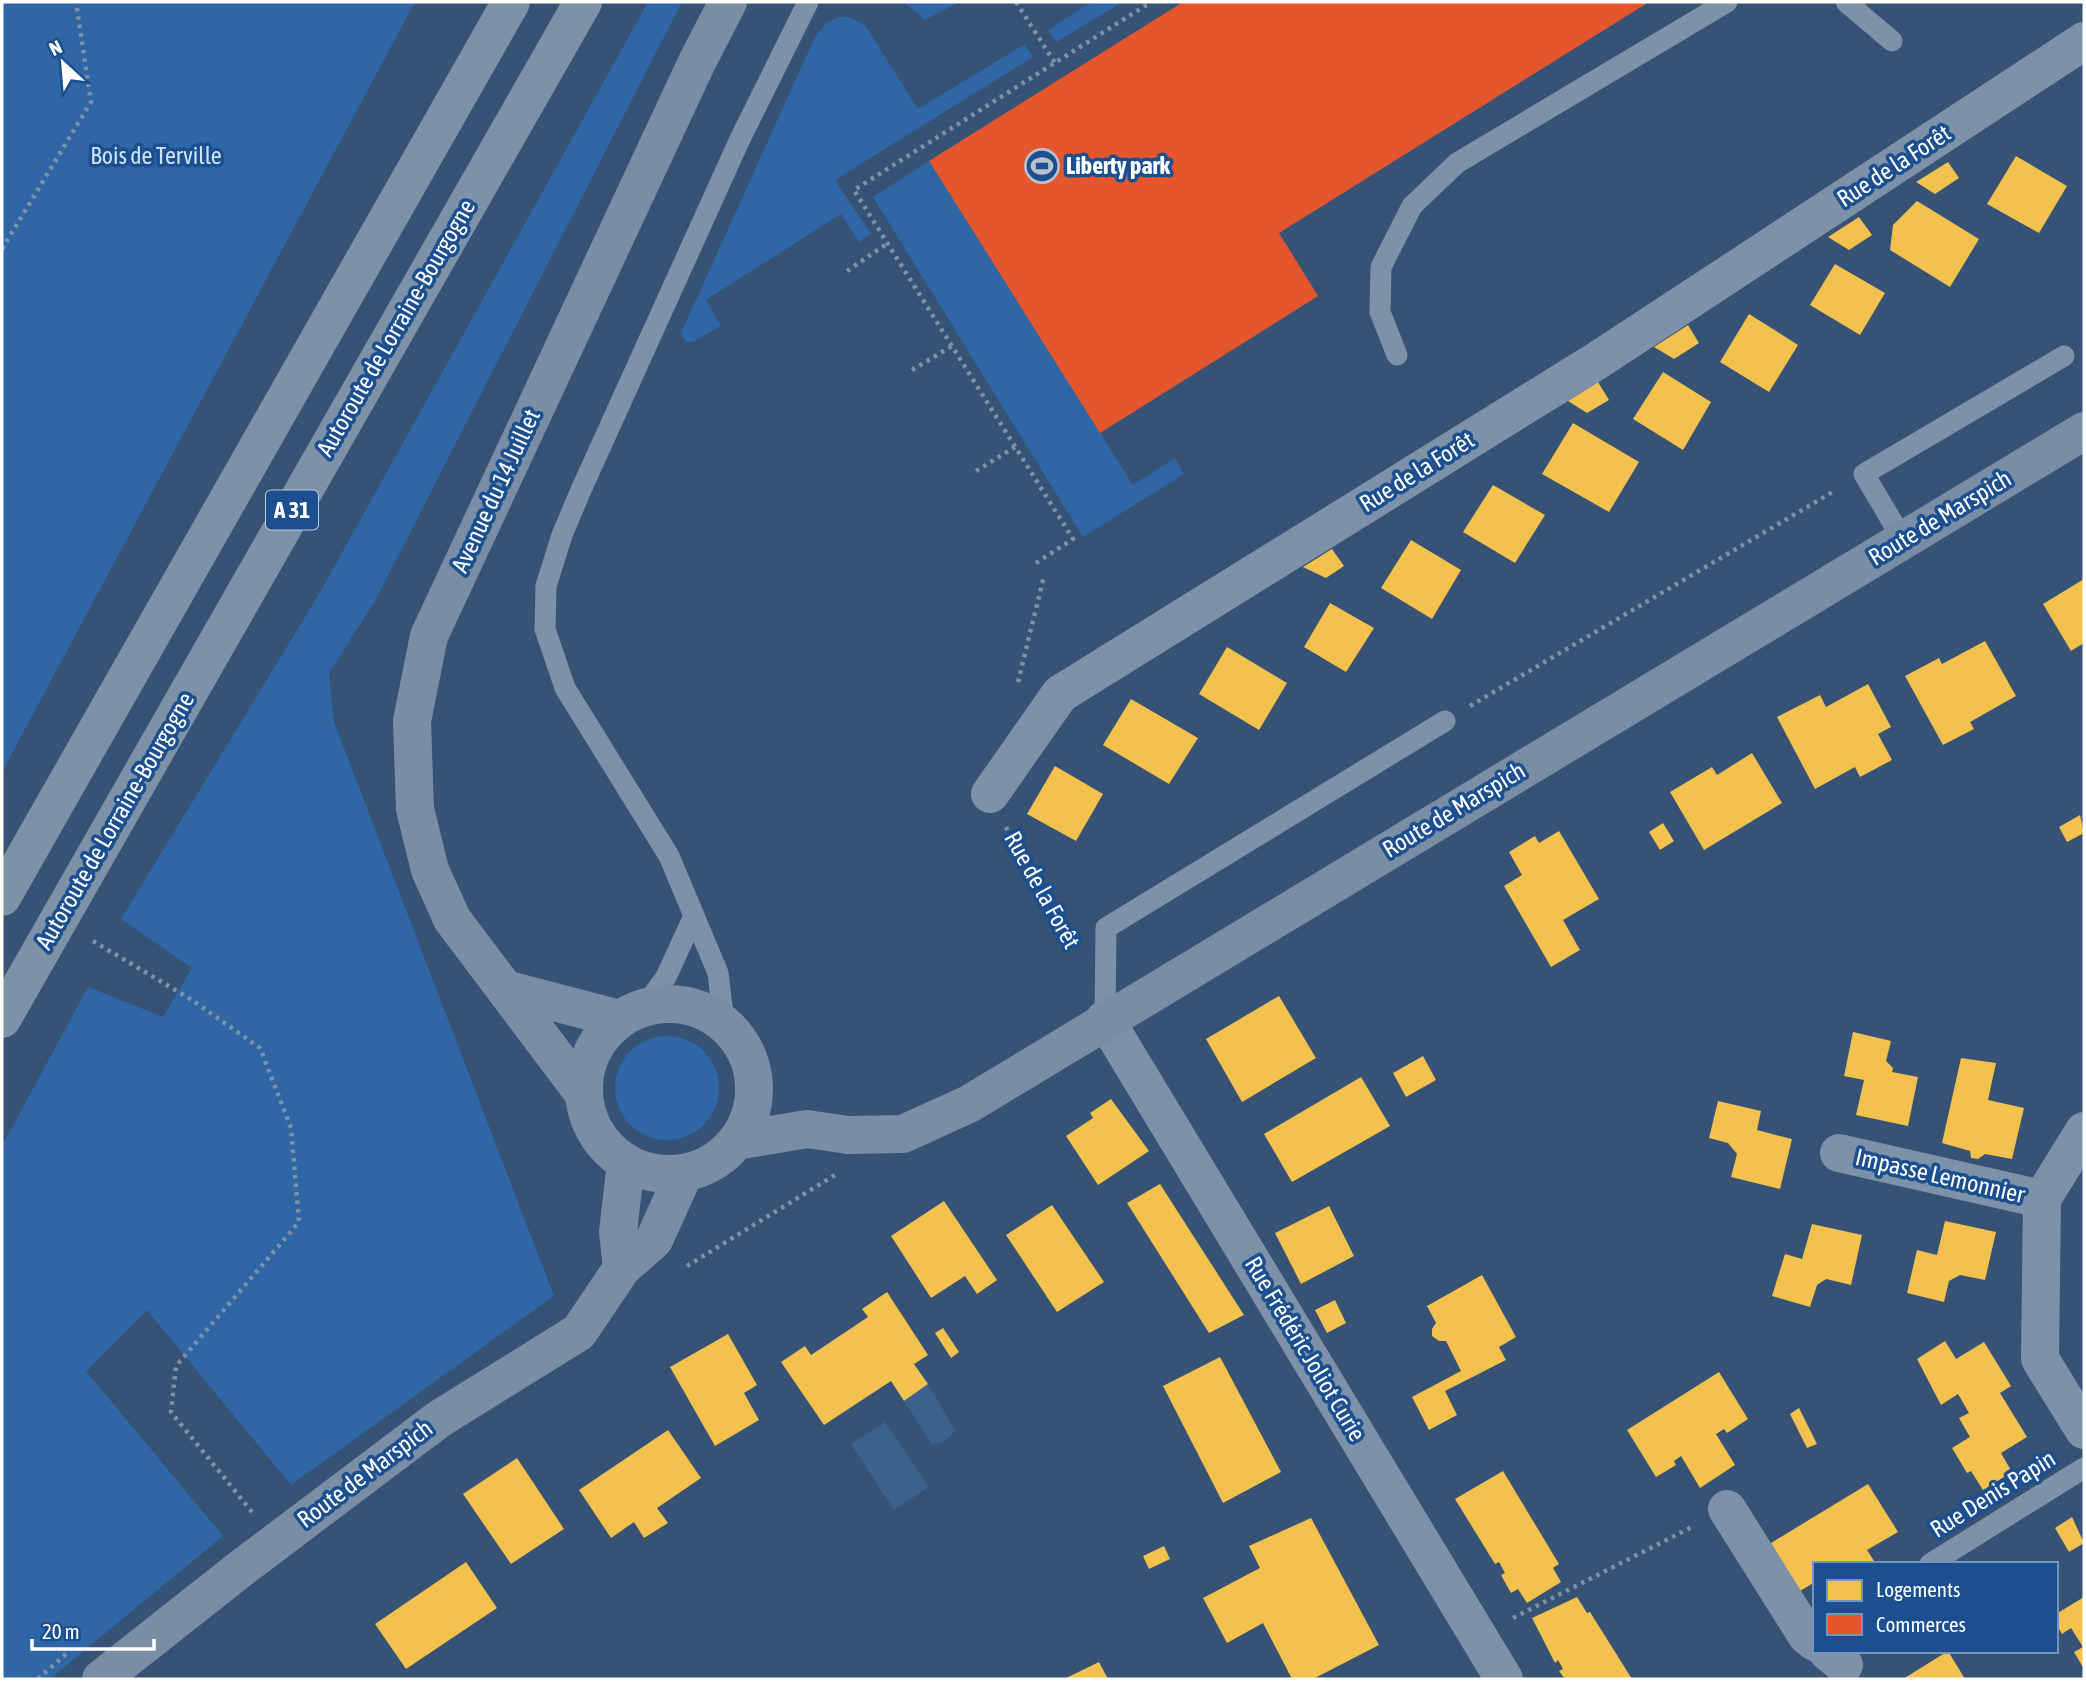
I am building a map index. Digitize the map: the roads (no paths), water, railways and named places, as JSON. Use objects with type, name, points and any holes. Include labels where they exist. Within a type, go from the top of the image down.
[{"type":"highway","name":"A 31","points":[[2,897],[510,2]]},
{"type":"highway","name":"Autoroute de Lorraine-Bourgogne","points":[[2,1019],[583,2]]},
{"type":"main road","name":"Avenue du 14 Juillet","points":[[583,1093],[452,919],[430,870],[415,809],[412,721],[429,636],[685,87],[728,2]]},
{"type":"main road","name":"Route de Marspich","points":[[807,1129],[848,1135],[903,1134],[969,1104],[1105,1019],[2084,431]]},
{"type":"main road","points":[[508,990],[632,1012]]},
{"type":"main road","points":[[673,1002],[700,1009],[724,1023],[742,1044],[752,1069],[754,1096],[748,1120],[736,1141],[719,1158],[683,1176],[649,1172],[626,1163],[604,1145],[589,1121],[583,1093],[586,1064],[598,1038],[632,1012],[673,1002]]},
{"type":"main road","points":[[754,1096],[807,1129]]},
{"type":"main road","points":[[736,1141],[807,1129]]},
{"type":"main road","points":[[622,1268],[618,1232],[626,1163]]},
{"type":"main road","name":"Route de Marspich","points":[[102,1679],[276,1541],[439,1419],[579,1332],[622,1268],[654,1240],[683,1176]]},
{"type":"street","name":"Rue de la Forêt","points":[[990,794],[1060,694],[1598,360],[2084,41]]},
{"type":"street","name":"Rue Frédéric Joliot Curie","points":[[1105,1019],[1504,1679]]},
{"type":"street","points":[[2084,1130],[2042,1199],[2040,1359],[2084,1430]]},
{"type":"street","name":"Impasse Lemonnier","points":[[1839,1153],[2042,1199]]},
{"type":"street","points":[[1727,1509],[1807,1636],[1813,1640]]},
{"type":"lane","points":[[724,1023],[718,973],[669,856],[565,688],[545,629],[546,586],[562,535],[581,490],[740,139],[808,2]]},
{"type":"lane","points":[[1397,355],[1380,312],[1381,267],[1412,206],[1457,163],[1727,2]]},
{"type":"lane","points":[[1846,2],[1892,41]]},
{"type":"lane","points":[[1903,540],[1864,474],[2064,356]]},
{"type":"lane","points":[[1105,1019],[1106,928],[1444,721]]},
{"type":"lane","points":[[632,1012],[666,977],[694,916]]},
{"type":"lane","name":"Rue Denis Papin","points":[[1933,1562],[2084,1468]]},
{"type":"place","name":"Liberty park","points":[[1042,166]]},
{"type":"park label","name":"Bois de Terville","points":[[156,156]]}]
